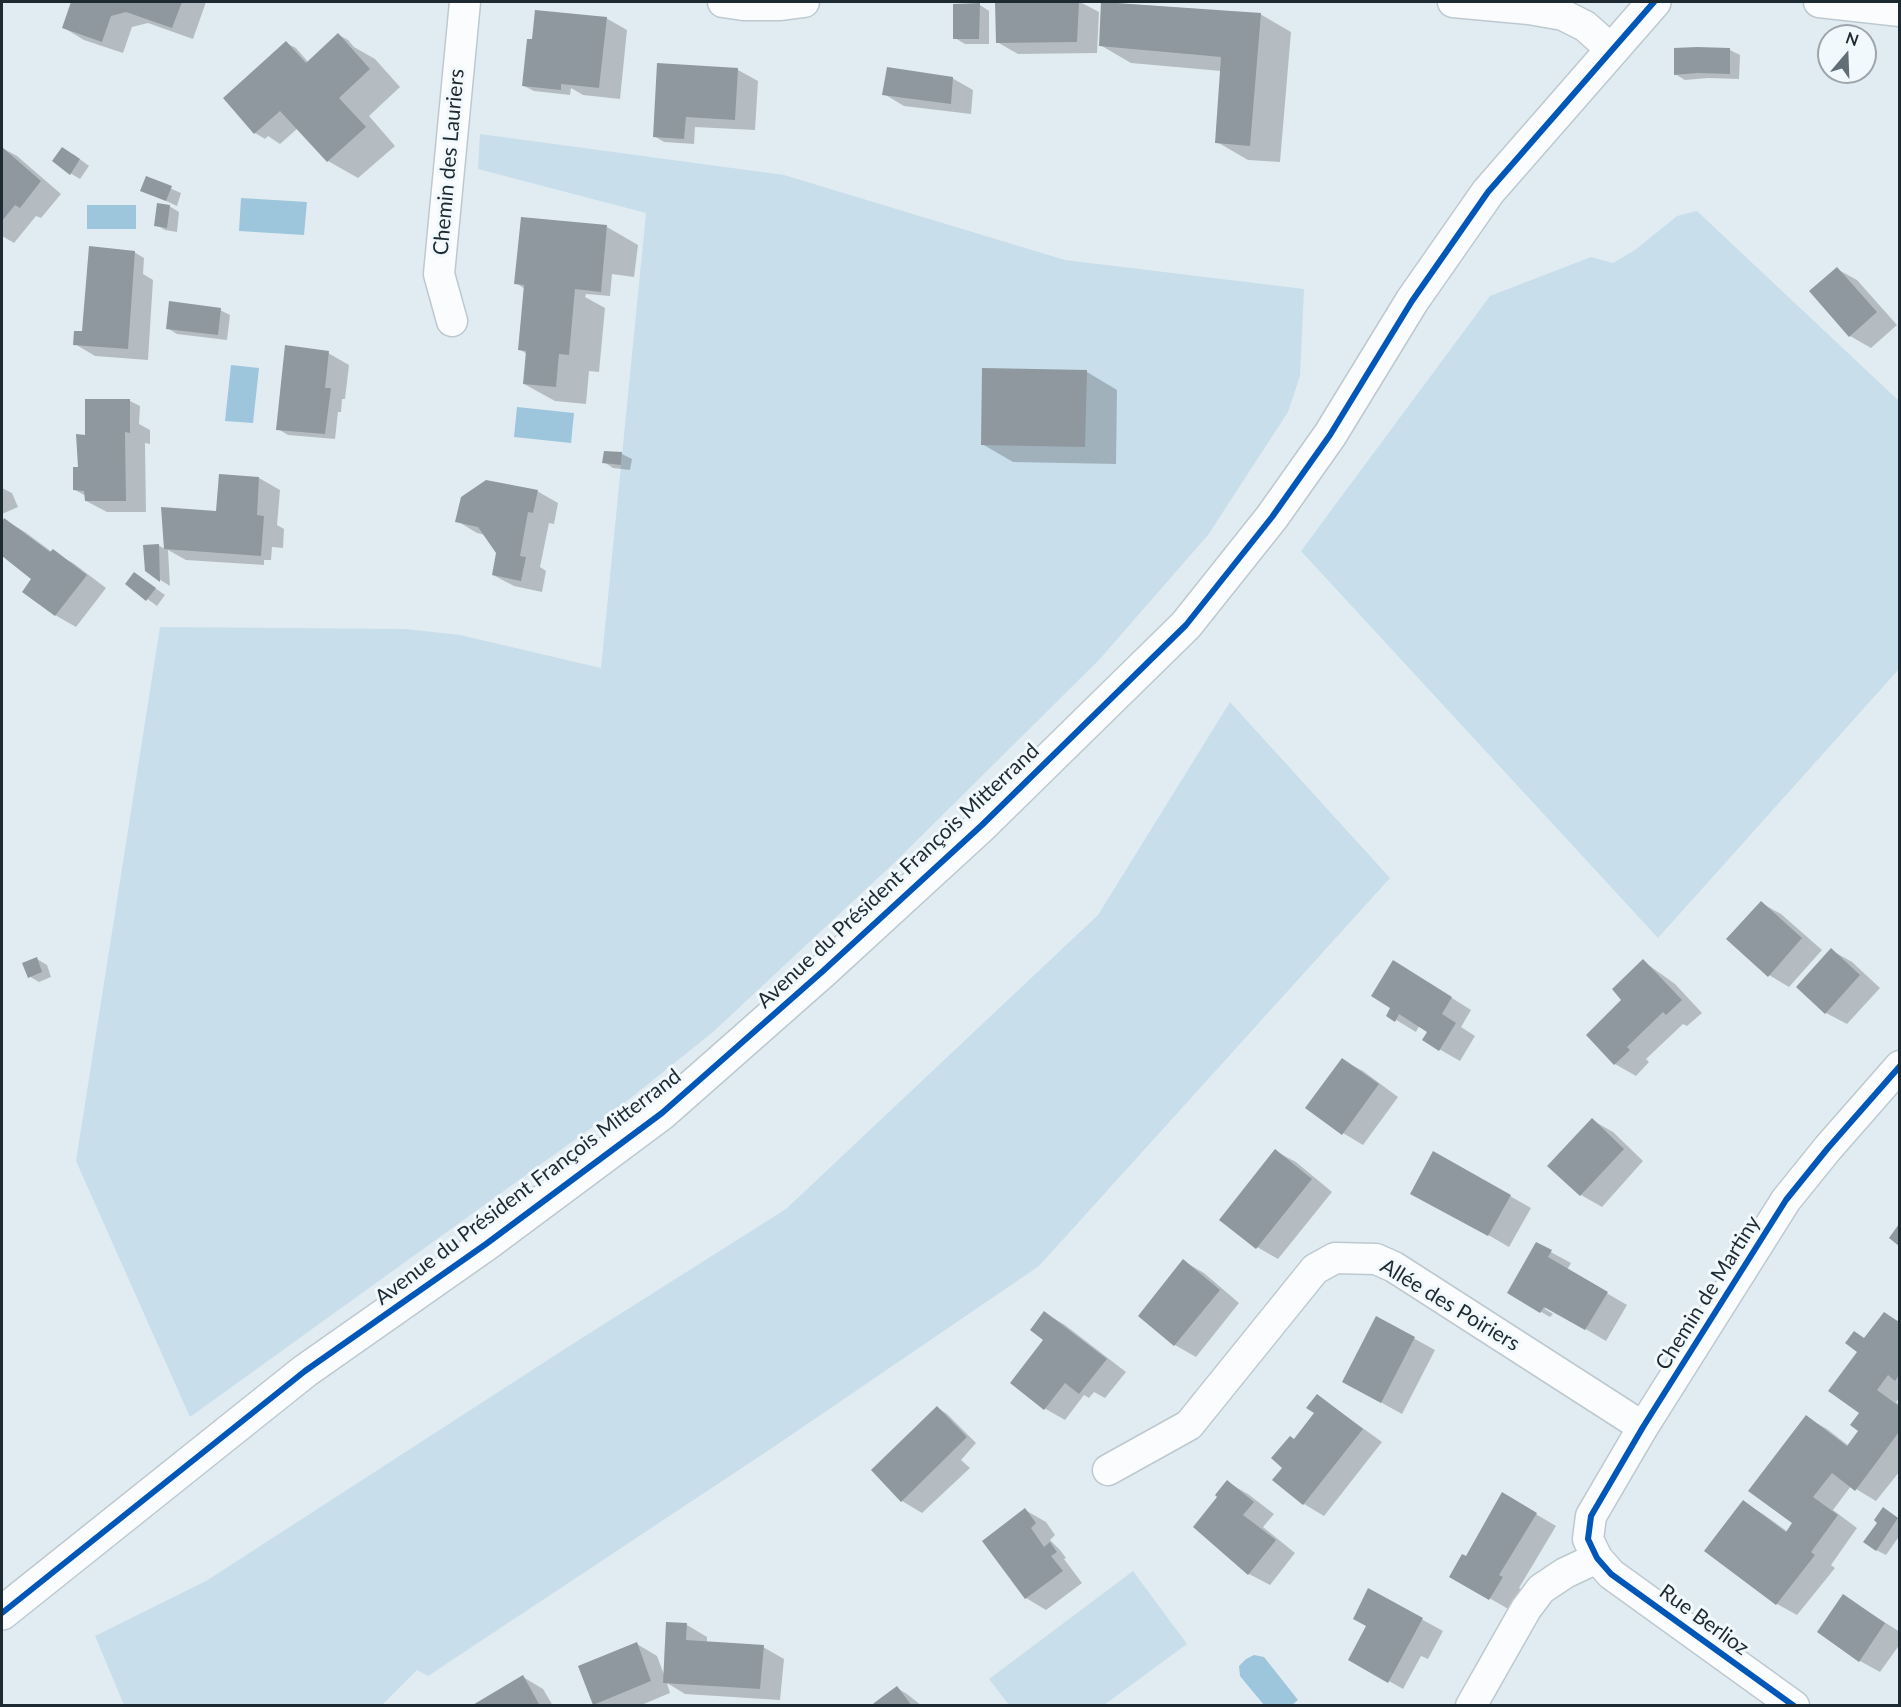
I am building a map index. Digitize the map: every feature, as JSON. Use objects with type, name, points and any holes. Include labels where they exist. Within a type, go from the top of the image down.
[{"type":"street","name":"Chemin des Lauriers","points":[[452,321],[439,274],[465,2]]},
{"type":"street","points":[[723,2],[742,5],[781,5],[804,2]]},
{"type":"street","points":[[1453,2],[1529,9],[1563,15],[1585,26],[1612,50]]},
{"type":"street","name":"Avenue du Président François Mitterrand","points":[[2,1613],[304,1371],[486,1244],[662,1113],[823,971],[982,825],[1186,625],[1272,517],[1330,435],[1412,301],[1488,192],[1654,2]]},
{"type":"street","points":[[1819,2],[1899,11]]},
{"type":"street","name":"Chemin de Martiny","points":[[1597,1558],[1588,1539],[1591,1516],[1643,1427],[1786,1200],[1899,1066]]},
{"type":"street","name":"Allée des Poiriers","points":[[1108,1470],[1189,1425],[1315,1269],[1335,1258],[1376,1259],[1394,1267],[1643,1427]]},
{"type":"street","points":[[1471,1706],[1526,1609],[1541,1589],[1565,1573],[1597,1558]]},
{"type":"street","name":"Rue Berlioz","points":[[1597,1558],[1611,1574],[1794,1706]]},
{"type":"shaded area","points":[[480,134],[784,175],[1065,260],[1304,289],[1300,376],[1288,412],[1208,535],[1099,660],[894,863],[713,1032],[612,1113],[190,1417],[76,1161],[160,627],[405,629],[460,635],[601,668],[646,213],[478,169]]},
{"type":"shaded area","points":[[1697,211],[1899,401],[1899,669],[1658,938],[1301,551],[1490,296],[1591,257],[1613,263],[1635,250],[1677,216]]},
{"type":"shaded area","points":[[1230,702],[1390,878],[1039,1266],[775,1446],[428,1676],[417,1670],[382,1705],[124,1705],[95,1636],[206,1581],[786,1209],[1098,915]]},
{"type":"shaded area","points":[[1133,1571],[1187,1644],[1104,1705],[1009,1705],[989,1679]]},
{"type":"water","points":[[241,198],[307,202],[304,235],[239,231]]},
{"type":"water","points":[[87,205],[136,205],[136,229],[87,229]]},
{"type":"water","points":[[231,365],[259,368],[253,423],[225,421]]},
{"type":"water","points":[[517,407],[574,413],[571,443],[514,437]]},
{"type":"water","points":[[1254,1655],[1264,1657],[1298,1700],[1292,1705],[1264,1705],[1240,1676],[1239,1666]]},
{"type":"building","points":[[71,2],[182,2],[172,28],[126,12],[111,16],[102,42],[62,28]]},
{"type":"building","points":[[995,2],[1079,2],[1077,42],[996,43]]},
{"type":"building","points":[[1101,2],[1261,13],[1250,146],[1215,143],[1221,57],[1099,46]]},
{"type":"building","points":[[980,3],[979,39],[953,39],[953,4]]},
{"type":"building","points":[[535,10],[607,17],[599,88],[561,84],[561,90],[522,86],[527,39],[532,39]]},
{"type":"building","points":[[338,33],[370,69],[339,98],[366,127],[327,162],[280,111],[254,134],[223,98],[286,41],[306,63]]},
{"type":"building","points":[[1674,48],[1730,48],[1730,74],[1674,75]]},
{"type":"building","points":[[657,63],[738,68],[735,120],[686,117],[684,139],[653,137]]},
{"type":"building","points":[[887,67],[953,77],[951,104],[882,95]]},
{"type":"building","points":[[2,147],[41,181],[20,208],[15,205],[2,221]]},
{"type":"building","points":[[62,147],[80,159],[70,175],[52,161]]},
{"type":"building","points":[[146,176],[172,186],[166,201],[140,191]]},
{"type":"building","points":[[157,203],[170,205],[167,228],[154,226]]},
{"type":"building","points":[[521,217],[607,225],[601,292],[575,289],[569,355],[559,354],[556,387],[523,384],[526,351],[518,350],[524,285],[514,284]]},
{"type":"building","points":[[89,246],[135,251],[128,349],[73,345],[74,331],[82,331]]},
{"type":"building","points":[[1837,267],[1877,312],[1849,337],[1809,291]]},
{"type":"building","points":[[169,301],[221,308],[218,335],[166,329]]},
{"type":"building","points":[[285,345],[329,351],[325,388],[331,388],[325,434],[276,430]]},
{"type":"building","points":[[982,368],[1087,370],[1085,447],[981,445]]},
{"type":"building","points":[[85,399],[130,399],[130,433],[125,432],[126,501],[85,501],[84,491],[73,490],[73,467],[78,467],[76,434],[85,435]]},
{"type":"building","points":[[604,451],[622,452],[621,465],[602,463]]},
{"type":"building","points":[[219,474],[259,477],[257,515],[264,516],[261,556],[164,549],[161,507],[216,511]]},
{"type":"building","points":[[486,480],[538,490],[533,513],[528,512],[520,556],[526,557],[521,581],[492,575],[496,553],[478,527],[455,522],[461,497]]},
{"type":"building","points":[[4,518],[50,552],[53,549],[87,575],[55,616],[22,592],[31,579],[2,556]]},
{"type":"building","points":[[159,544],[160,582],[145,571],[143,545]]},
{"type":"building","points":[[134,572],[156,588],[146,601],[125,584]]},
{"type":"building","points":[[1761,901],[1802,938],[1768,977],[1726,939]]},
{"type":"building","points":[[1831,948],[1860,975],[1825,1014],[1796,987]]},
{"type":"building","points":[[37,957],[42,972],[28,978],[22,963]]},
{"type":"building","points":[[1643,959],[1682,1000],[1666,1015],[1663,1012],[1627,1047],[1630,1050],[1614,1065],[1586,1035],[1621,1000],[1612,989]]},
{"type":"building","points":[[1393,960],[1452,997],[1442,1014],[1456,1023],[1439,1051],[1422,1040],[1427,1032],[1399,1014],[1395,1022],[1386,1016],[1390,1008],[1371,996]]},
{"type":"building","points":[[1342,1058],[1379,1084],[1342,1135],[1305,1108]]},
{"type":"building","points":[[1592,1118],[1624,1149],[1580,1196],[1547,1166]]},
{"type":"building","points":[[1275,1149],[1312,1179],[1256,1249],[1219,1220]]},
{"type":"building","points":[[1433,1151],[1511,1195],[1488,1236],[1410,1194]]},
{"type":"building","points":[[1899,1224],[1899,1246],[1889,1238]]},
{"type":"building","points":[[1536,1242],[1552,1250],[1548,1257],[1608,1292],[1585,1330],[1544,1307],[1540,1313],[1507,1293]]},
{"type":"building","points":[[1183,1259],[1220,1290],[1174,1346],[1138,1316]]},
{"type":"building","points":[[1044,1311],[1107,1359],[1079,1394],[1065,1383],[1044,1410],[1010,1383],[1043,1340],[1030,1330]]},
{"type":"building","points":[[1884,1312],[1899,1322],[1899,1375],[1895,1381],[1888,1375],[1877,1390],[1899,1406],[1899,1432],[1855,1491],[1832,1473],[1813,1497],[1838,1515],[1811,1552],[1815,1555],[1776,1605],[1704,1551],[1743,1500],[1786,1532],[1792,1523],[1748,1491],[1806,1415],[1847,1446],[1858,1431],[1850,1425],[1859,1413],[1828,1391],[1857,1352],[1845,1343],[1854,1331],[1864,1338]]},
{"type":"building","points":[[1376,1316],[1415,1337],[1381,1403],[1342,1382]]},
{"type":"building","points":[[1317,1394],[1363,1429],[1303,1505],[1272,1480],[1282,1468],[1271,1458],[1290,1436],[1294,1439],[1314,1413],[1306,1408]]},
{"type":"building","points":[[937,1406],[967,1437],[901,1502],[871,1470]]},
{"type":"building","points":[[1227,1480],[1254,1502],[1243,1515],[1276,1540],[1248,1575],[1193,1527],[1217,1497],[1215,1495]]},
{"type":"building","points":[[1502,1492],[1537,1513],[1499,1575],[1503,1577],[1489,1600],[1449,1577],[1462,1554],[1466,1556]]},
{"type":"building","points":[[1883,1507],[1898,1518],[1876,1551],[1863,1542],[1877,1523],[1874,1520]]},
{"type":"building","points":[[1025,1508],[1036,1523],[1031,1528],[1044,1547],[1050,1542],[1057,1552],[1051,1556],[1063,1571],[1025,1599],[982,1541]]},
{"type":"building","points":[[1368,1588],[1423,1618],[1388,1683],[1348,1660],[1366,1626],[1353,1619]]},
{"type":"building","points":[[1843,1594],[1885,1623],[1859,1662],[1817,1632]]},
{"type":"building","points":[[666,1622],[687,1623],[686,1640],[764,1645],[760,1689],[663,1683]]},
{"type":"building","points":[[637,1642],[651,1681],[593,1705],[578,1666]]},
{"type":"building","points":[[523,1675],[540,1706],[471,1706]]},
{"type":"building","points":[[897,1686],[912,1706],[871,1706],[874,1703]]},
{"type":"cycle path","points":[[2,1613],[305,1371],[486,1244],[662,1113],[823,971],[982,825],[1186,625],[1272,517],[1330,435],[1412,301],[1488,192],[1654,2]]},
{"type":"cycle path","points":[[1794,1706],[1611,1574],[1597,1558],[1588,1539],[1591,1516],[1643,1427],[1786,1200],[1900,1066]]}]
